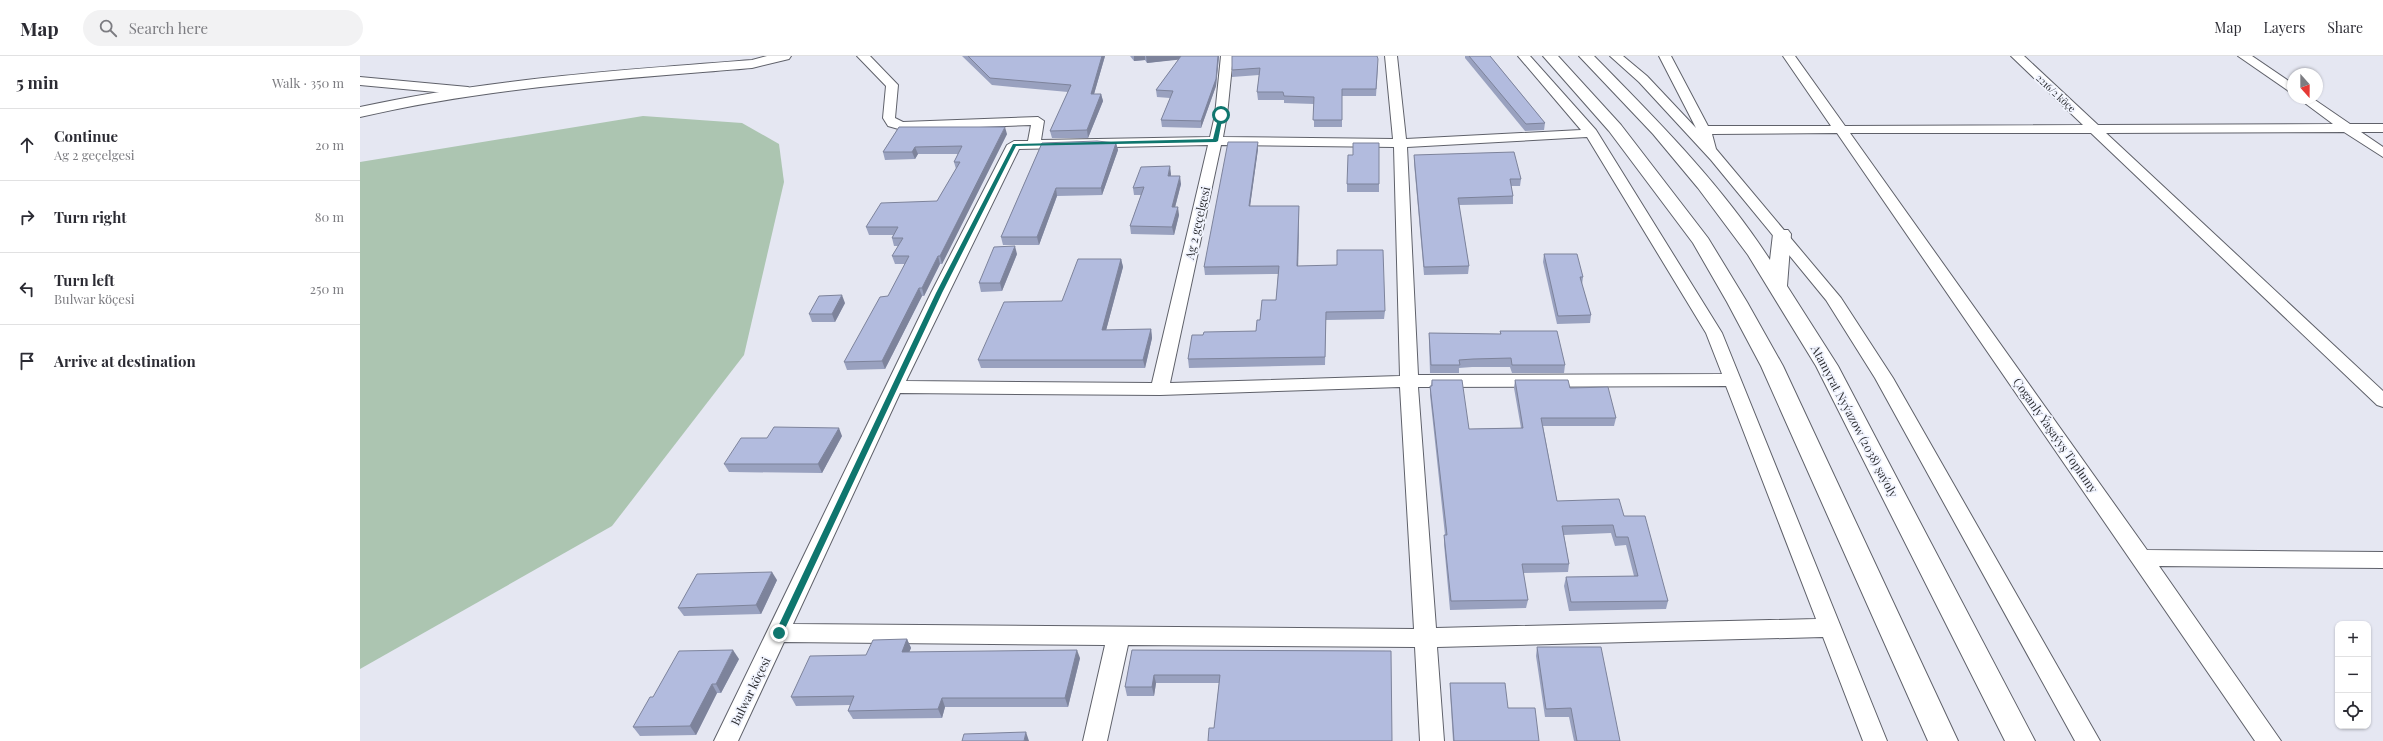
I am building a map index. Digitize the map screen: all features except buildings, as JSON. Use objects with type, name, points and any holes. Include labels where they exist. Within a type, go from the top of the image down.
[{"type":"main road","points":[[360,112],[396,103],[468,91],[549,81],[752,64],[784,56]]},
{"type":"main road","points":[[1550,56],[1615,128],[1701,242],[1737,302],[1772,366],[1944,741]]},
{"type":"main road","name":"Atamyrat Nyýazow (2038) şaýoly","points":[[1586,56],[1659,131],[1704,184],[1756,253],[1827,366],[2020,741]]},
{"type":"main road","points":[[1777,287],[1782,234]]},
{"type":"street","points":[[863,56],[892,84],[889,118],[893,123],[902,126],[1038,121],[1034,144],[1216,141],[1400,143],[1591,133]]},
{"type":"street","name":"Ag 2 geçelgesi","points":[[1160,389],[1216,141],[1221,115],[1227,56]]},
{"type":"street","points":[[1391,56],[1400,143],[1409,381],[1432,741]]},
{"type":"street","points":[[1524,56],[1591,133],[1714,333],[1832,628],[1875,741]]},
{"type":"street","points":[[1616,56],[1643,79],[1713,154],[1782,234],[1834,298],[1884,378],[2088,741]]},
{"type":"street","points":[[1665,56],[1704,130],[1713,154]]},
{"type":"street","name":"Çoganly Ýaşaýyş Toplumy","points":[[1789,56],[2269,741]]},
{"type":"street","name":"2216/2 köçe","points":[[2017,56],[2095,129]]},
{"type":"street","points":[[2244,56],[2287,86]]},
{"type":"street","points":[[360,81],[468,91]]},
{"type":"street","points":[[2313,104],[2383,153]]},
{"type":"street","points":[[1704,130],[2383,128]]},
{"type":"street","points":[[2095,129],[2383,401]]},
{"type":"street","name":"Bulwar köçesi","points":[[726,741],[779,633],[895,386],[1014,145],[1034,144]]},
{"type":"street","points":[[895,386],[1160,389],[1409,381],[1733,380]]},
{"type":"street","points":[[2142,558],[2383,560]]},
{"type":"street","points":[[779,633],[1425,638],[1832,628]]},
{"type":"street","points":[[1096,741],[1119,635]]},
{"type":"green space","points":[[643,116],[742,123],[779,144],[784,182],[744,355],[612,526],[360,669],[360,162]]},
{"type":"route","points":[[779,633],[939,293],[1014,145],[1216,141],[1221,115]]}]
